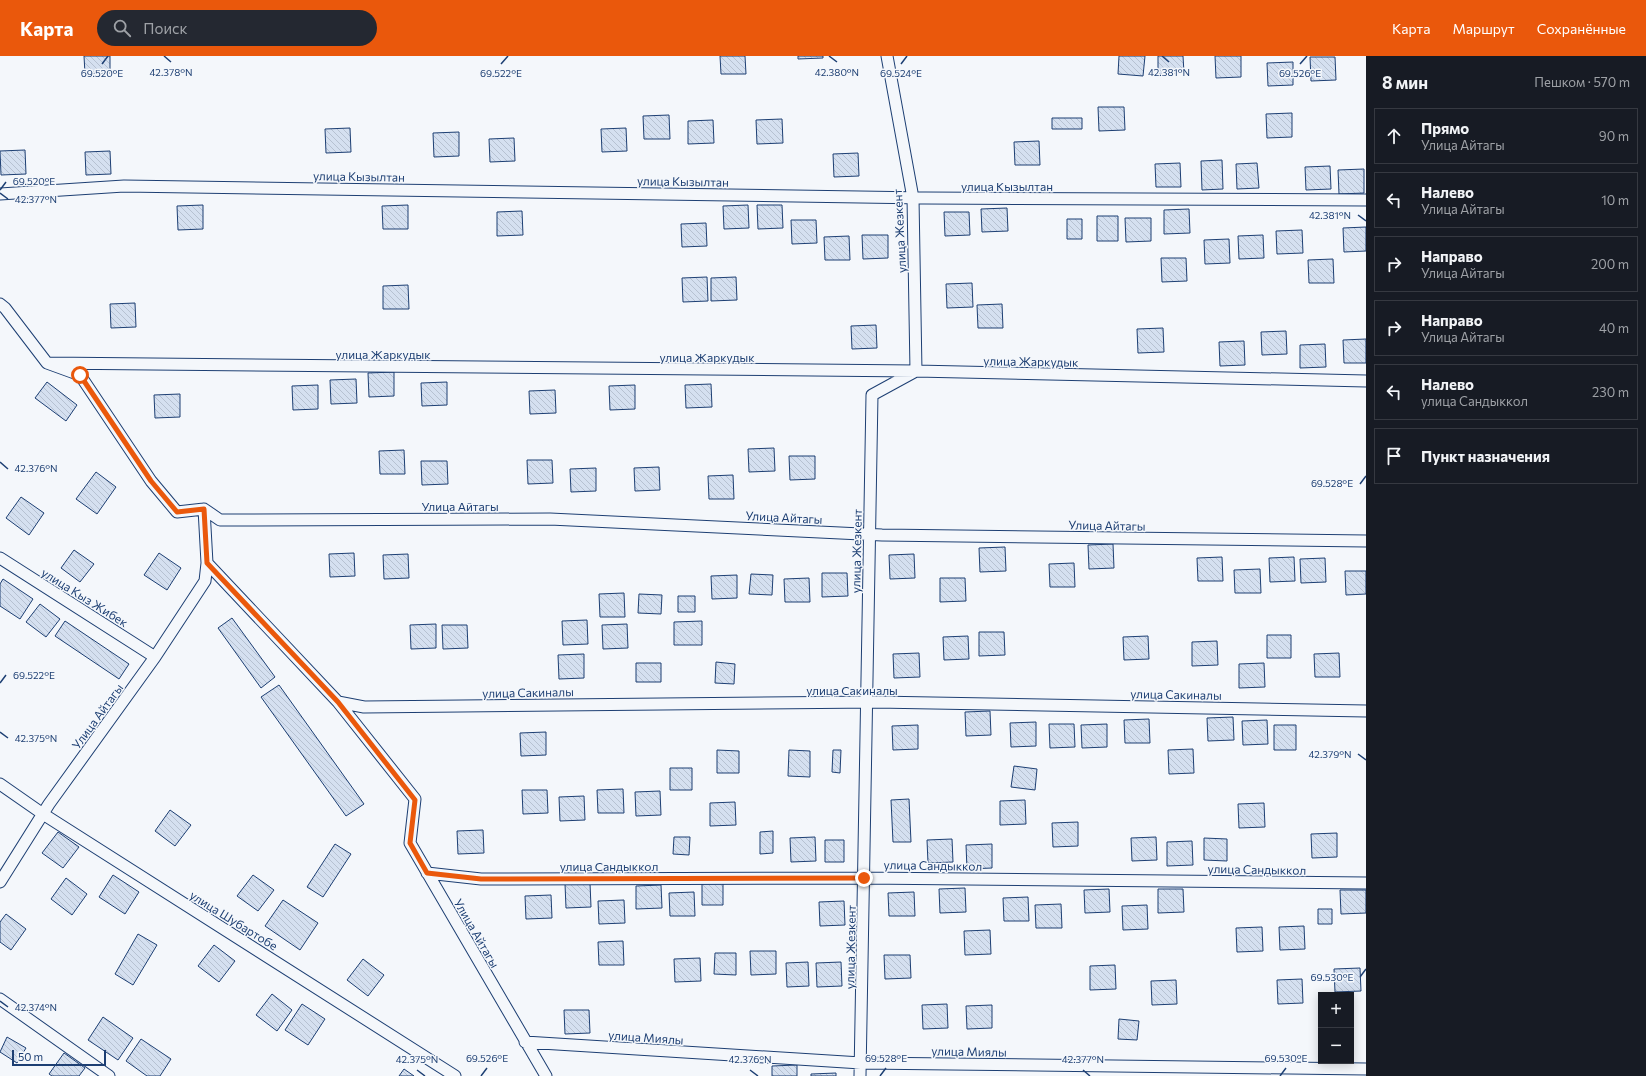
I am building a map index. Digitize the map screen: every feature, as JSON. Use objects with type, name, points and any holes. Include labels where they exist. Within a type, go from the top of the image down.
[{"type":"street","name":"улица Жезкент","points":[[860,1076],[872,395],[916,371],[913,198],[887,56]]},
{"type":"street","name":"улица Кызылтан","points":[[0,194],[124,186],[913,198],[1366,200]]},
{"type":"street","points":[[0,304],[5,308],[47,363],[80,375],[151,481],[177,512],[204,509]]},
{"type":"street","name":"улица Жаркудык","points":[[47,363],[916,371],[1366,380]]},
{"type":"street","name":"Улица Айтагы","points":[[204,509],[220,520],[550,519],[870,534],[1366,541]]},
{"type":"street","name":"Улица Айтагы","points":[[0,882],[43,814],[155,657],[205,581],[207,563],[204,509]]},
{"type":"street","name":"улица Кыз Жибек","points":[[0,558],[155,657]]},
{"type":"street","name":"Улица Айтагы","points":[[207,563],[338,702],[415,800],[410,843],[546,1076]]},
{"type":"street","name":"улица Сакиналы","points":[[338,702],[364,707],[867,702],[1366,711]]},
{"type":"street","name":"улица Шубартобе","points":[[0,784],[43,814],[455,1076]]},
{"type":"street","name":"улица Сандыккол","points":[[427,873],[481,879],[864,878],[1366,883]]},
{"type":"street","points":[[0,999],[109,1076]]},
{"type":"street","name":"улица Миялы","points":[[525,1042],[861,1063],[1366,1069]]},
{"type":"building","points":[[84,56],[110,56],[110,73],[85,74]]},
{"type":"building","points":[[720,56],[745,56],[746,74],[721,74]]},
{"type":"building","points":[[798,56],[823,56],[823,58],[798,59]]},
{"type":"building","points":[[1119,56],[1145,56],[1143,76],[1118,74]]},
{"type":"building","points":[[1158,56],[1183,56],[1184,73],[1158,74]]},
{"type":"building","points":[[1215,56],[1241,56],[1241,77],[1216,78]]},
{"type":"building","points":[[1310,57],[1335,57],[1336,80],[1311,81]]},
{"type":"building","points":[[1293,62],[1293,85],[1268,86],[1267,63]]},
{"type":"building","points":[[1098,107],[1124,107],[1125,130],[1099,131]]},
{"type":"building","points":[[1292,113],[1292,137],[1267,138],[1266,114]]},
{"type":"building","points":[[669,115],[670,139],[644,139],[643,116]]},
{"type":"building","points":[[1052,118],[1082,118],[1082,129],[1052,129]]},
{"type":"building","points":[[782,119],[783,143],[757,144],[756,120]]},
{"type":"building","points":[[713,120],[714,143],[688,144],[688,121]]},
{"type":"building","points":[[350,128],[351,152],[326,153],[325,129]]},
{"type":"building","points":[[626,128],[627,151],[602,152],[601,129]]},
{"type":"building","points":[[459,132],[459,156],[434,157],[433,133]]},
{"type":"building","points":[[514,138],[515,161],[490,162],[489,139]]},
{"type":"building","points":[[1039,141],[1040,165],[1015,165],[1014,142]]},
{"type":"building","points":[[25,150],[26,174],[1,175],[0,151]]},
{"type":"building","points":[[110,151],[111,174],[86,175],[85,152]]},
{"type":"building","points":[[858,153],[859,176],[834,177],[833,154]]},
{"type":"building","points":[[1222,160],[1223,189],[1202,190],[1201,161]]},
{"type":"building","points":[[1180,163],[1181,187],[1156,187],[1155,164]]},
{"type":"building","points":[[1257,163],[1259,188],[1237,189],[1236,164]]},
{"type":"building","points":[[1330,166],[1331,189],[1306,190],[1305,167]]},
{"type":"building","points":[[1364,169],[1364,193],[1339,194],[1338,170]]},
{"type":"building","points":[[203,205],[203,229],[178,230],[177,206]]},
{"type":"building","points":[[408,205],[408,229],[383,229],[382,206]]},
{"type":"building","points":[[748,205],[749,228],[724,229],[723,206]]},
{"type":"building","points":[[757,205],[782,205],[783,228],[758,229]]},
{"type":"building","points":[[1007,208],[1008,231],[982,232],[981,209]]},
{"type":"building","points":[[1189,209],[1190,233],[1164,234],[1164,210]]},
{"type":"building","points":[[522,211],[523,235],[497,236],[497,212]]},
{"type":"building","points":[[944,212],[969,212],[970,235],[945,236]]},
{"type":"building","points":[[1097,216],[1118,216],[1118,241],[1097,241]]},
{"type":"building","points":[[1125,218],[1151,218],[1151,241],[1126,242]]},
{"type":"building","points":[[1067,219],[1082,219],[1082,239],[1067,239]]},
{"type":"building","points":[[791,220],[816,220],[817,243],[792,244]]},
{"type":"building","points":[[706,223],[707,246],[682,247],[681,224]]},
{"type":"building","points":[[1366,227],[1366,251],[1344,252],[1343,228]]},
{"type":"building","points":[[1302,230],[1303,253],[1277,254],[1276,231]]},
{"type":"building","points":[[862,235],[888,235],[888,258],[863,259]]},
{"type":"building","points":[[1263,235],[1264,258],[1239,259],[1238,236]]},
{"type":"building","points":[[849,236],[850,260],[825,260],[824,237]]},
{"type":"building","points":[[1229,239],[1230,263],[1205,264],[1204,240]]},
{"type":"building","points":[[1161,258],[1186,258],[1187,281],[1162,282]]},
{"type":"building","points":[[1333,259],[1334,283],[1309,283],[1308,260]]},
{"type":"building","points":[[707,277],[708,301],[683,302],[682,278]]},
{"type":"building","points":[[736,277],[737,300],[711,301],[711,278]]},
{"type":"building","points":[[972,283],[973,307],[947,308],[946,284]]},
{"type":"building","points":[[408,285],[409,309],[383,309],[383,286]]},
{"type":"building","points":[[135,303],[136,327],[111,328],[110,304]]},
{"type":"building","points":[[1002,304],[1003,328],[978,328],[977,305]]},
{"type":"building","points":[[876,325],[877,348],[852,349],[851,326]]},
{"type":"building","points":[[1163,328],[1164,352],[1138,353],[1137,329]]},
{"type":"building","points":[[1286,331],[1287,354],[1262,355],[1261,332]]},
{"type":"building","points":[[1366,339],[1366,363],[1344,363],[1343,340]]},
{"type":"building","points":[[1244,341],[1245,365],[1220,366],[1219,342]]},
{"type":"building","points":[[1325,344],[1326,367],[1300,368],[1300,345]]},
{"type":"building","points":[[394,372],[394,396],[369,397],[368,373]]},
{"type":"building","points":[[356,379],[357,403],[331,404],[330,380]]},
{"type":"building","points":[[47,382],[77,405],[66,421],[35,398]]},
{"type":"building","points":[[447,382],[447,405],[422,406],[421,383]]},
{"type":"building","points":[[711,384],[712,407],[686,408],[685,385]]},
{"type":"building","points":[[318,385],[318,409],[293,410],[292,386]]},
{"type":"building","points":[[635,385],[635,409],[610,410],[609,386]]},
{"type":"building","points":[[555,390],[556,413],[530,414],[529,391]]},
{"type":"building","points":[[180,394],[180,417],[155,418],[154,395]]},
{"type":"building","points":[[774,448],[775,471],[749,472],[748,449]]},
{"type":"building","points":[[404,450],[405,474],[380,474],[379,451]]},
{"type":"building","points":[[789,456],[815,456],[815,479],[790,480]]},
{"type":"building","points":[[527,460],[552,460],[553,483],[528,484]]},
{"type":"building","points":[[421,461],[447,461],[448,484],[422,485]]},
{"type":"building","points":[[659,467],[660,490],[635,491],[634,468]]},
{"type":"building","points":[[596,468],[596,491],[571,492],[570,469]]},
{"type":"building","points":[[96,472],[116,487],[97,514],[76,499]]},
{"type":"building","points":[[733,475],[734,499],[709,499],[708,476]]},
{"type":"building","points":[[21,497],[44,513],[29,535],[6,518]]},
{"type":"building","points":[[1113,544],[1114,568],[1089,569],[1088,545]]},
{"type":"building","points":[[1005,547],[1006,571],[980,572],[979,548]]},
{"type":"building","points":[[74,550],[94,564],[80,582],[61,568]]},
{"type":"building","points":[[159,553],[181,568],[167,590],[144,575]]},
{"type":"building","points":[[354,553],[355,576],[330,577],[329,554]]},
{"type":"building","points":[[408,554],[409,578],[384,579],[383,555]]},
{"type":"building","points":[[914,554],[915,578],[890,579],[889,555]]},
{"type":"building","points":[[1222,557],[1223,581],[1198,581],[1197,558]]},
{"type":"building","points":[[1294,557],[1295,581],[1270,582],[1269,558]]},
{"type":"building","points":[[1325,558],[1326,582],[1301,583],[1300,559]]},
{"type":"building","points":[[1074,563],[1075,587],[1050,587],[1049,564]]},
{"type":"building","points":[[1260,569],[1261,593],[1235,593],[1234,570]]},
{"type":"building","points":[[1345,571],[1366,571],[1366,594],[1346,595]]},
{"type":"building","points":[[822,573],[847,573],[848,596],[822,597]]},
{"type":"building","points":[[751,574],[773,575],[772,595],[749,594]]},
{"type":"building","points":[[737,575],[737,598],[712,599],[711,576]]},
{"type":"building","points":[[809,578],[810,602],[785,602],[784,579]]},
{"type":"building","points":[[940,578],[965,578],[966,601],[940,602]]},
{"type":"building","points":[[3,579],[33,599],[20,619],[0,606],[0,584]]},
{"type":"building","points":[[624,593],[625,617],[600,617],[599,594]]},
{"type":"building","points":[[639,594],[662,595],[661,614],[638,613]]},
{"type":"building","points":[[678,596],[695,596],[695,612],[678,612]]},
{"type":"building","points":[[40,604],[60,619],[46,637],[26,622]]},
{"type":"building","points":[[232,618],[275,677],[261,688],[218,628]]},
{"type":"building","points":[[587,620],[588,644],[563,645],[562,621]]},
{"type":"building","points":[[65,621],[129,664],[119,679],[55,636]]},
{"type":"building","points":[[702,621],[702,645],[674,645],[674,622]]},
{"type":"building","points":[[436,624],[436,648],[411,649],[410,625]]},
{"type":"building","points":[[627,624],[628,648],[603,649],[602,625]]},
{"type":"building","points":[[442,625],[467,625],[468,648],[443,649]]},
{"type":"building","points":[[979,632],[1004,632],[1005,655],[979,656]]},
{"type":"building","points":[[1267,635],[1291,635],[1291,658],[1267,658]]},
{"type":"building","points":[[968,636],[969,659],[944,660],[943,637]]},
{"type":"building","points":[[1148,636],[1149,659],[1124,660],[1123,637]]},
{"type":"building","points":[[1217,641],[1218,665],[1192,666],[1192,642]]},
{"type":"building","points":[[919,653],[920,677],[894,678],[893,654]]},
{"type":"building","points":[[1339,653],[1340,677],[1315,677],[1314,654]]},
{"type":"building","points":[[584,654],[584,678],[559,679],[558,655]]},
{"type":"building","points":[[716,662],[735,664],[734,684],[715,683]]},
{"type":"building","points":[[636,663],[661,663],[661,682],[636,682]]},
{"type":"building","points":[[1264,663],[1265,687],[1239,688],[1239,664]]},
{"type":"building","points":[[279,685],[364,804],[346,816],[261,697]]},
{"type":"building","points":[[990,711],[991,735],[966,736],[965,712]]},
{"type":"building","points":[[1233,717],[1234,740],[1208,741],[1207,718]]},
{"type":"building","points":[[1149,719],[1150,743],[1125,743],[1124,720]]},
{"type":"building","points":[[1267,720],[1268,744],[1243,745],[1242,721]]},
{"type":"building","points":[[1036,722],[1036,746],[1011,747],[1010,723]]},
{"type":"building","points":[[1049,724],[1074,724],[1075,747],[1050,748]]},
{"type":"building","points":[[1107,724],[1107,747],[1082,748],[1081,725]]},
{"type":"building","points":[[918,725],[918,749],[893,750],[892,726]]},
{"type":"building","points":[[1274,725],[1296,725],[1296,750],[1274,750]]},
{"type":"building","points":[[546,732],[546,755],[521,756],[520,733]]},
{"type":"building","points":[[1193,749],[1194,773],[1169,774],[1168,750]]},
{"type":"building","points":[[717,750],[739,751],[739,773],[717,773]]},
{"type":"building","points":[[789,750],[810,751],[810,777],[788,776]]},
{"type":"building","points":[[833,750],[841,750],[840,773],[832,772]]},
{"type":"building","points":[[1014,766],[1037,769],[1035,790],[1011,787]]},
{"type":"building","points":[[670,768],[692,768],[692,790],[670,790]]},
{"type":"building","points":[[623,789],[624,813],[598,813],[597,790]]},
{"type":"building","points":[[522,790],[547,790],[548,813],[523,814]]},
{"type":"building","points":[[660,791],[661,815],[636,816],[635,792]]},
{"type":"building","points":[[584,796],[585,820],[560,821],[559,797]]},
{"type":"building","points":[[909,799],[911,842],[893,842],[891,800]]},
{"type":"building","points":[[1025,800],[1026,824],[1000,825],[1000,801]]},
{"type":"building","points":[[735,802],[736,825],[710,826],[710,803]]},
{"type":"building","points":[[1264,803],[1265,827],[1239,828],[1238,804]]},
{"type":"building","points":[[170,810],[191,825],[175,846],[155,831]]},
{"type":"building","points":[[1078,822],[1078,846],[1053,847],[1052,823]]},
{"type":"building","points":[[483,830],[484,853],[458,854],[457,831]]},
{"type":"building","points":[[773,831],[773,853],[760,854],[760,832]]},
{"type":"building","points":[[58,832],[79,847],[63,868],[42,853]]},
{"type":"building","points":[[1337,833],[1337,857],[1312,858],[1311,834]]},
{"type":"building","points":[[674,837],[690,837],[689,855],[673,854]]},
{"type":"building","points":[[815,837],[816,861],[791,862],[790,838]]},
{"type":"building","points":[[1156,837],[1157,860],[1132,861],[1131,838]]},
{"type":"building","points":[[1204,838],[1227,839],[1227,861],[1204,860]]},
{"type":"building","points":[[952,839],[953,862],[928,863],[927,840]]},
{"type":"building","points":[[825,840],[844,840],[844,862],[825,862]]},
{"type":"building","points":[[1192,841],[1193,865],[1167,866],[1167,842]]},
{"type":"building","points":[[335,844],[351,854],[323,897],[307,887]]},
{"type":"building","points":[[992,844],[992,868],[967,869],[966,845]]},
{"type":"building","points":[[113,875],[139,892],[125,914],[99,897]]},
{"type":"building","points":[[253,875],[274,890],[258,911],[237,896]]},
{"type":"building","points":[[66,878],[87,894],[72,915],[51,899]]},
{"type":"building","points":[[702,882],[723,882],[723,905],[702,905]]},
{"type":"building","points":[[590,883],[591,907],[566,908],[565,884]]},
{"type":"building","points":[[661,885],[662,908],[636,909],[636,886]]},
{"type":"building","points":[[965,888],[966,912],[940,913],[939,889]]},
{"type":"building","points":[[1109,889],[1110,912],[1085,913],[1084,890]]},
{"type":"building","points":[[1158,889],[1183,889],[1184,912],[1158,913]]},
{"type":"building","points":[[1340,890],[1366,890],[1366,913],[1341,914]]},
{"type":"building","points":[[694,892],[695,916],[670,916],[669,893]]},
{"type":"building","points":[[914,892],[915,916],[889,916],[888,893]]},
{"type":"building","points":[[551,895],[552,918],[526,919],[525,896]]},
{"type":"building","points":[[1028,897],[1029,921],[1004,921],[1003,898]]},
{"type":"building","points":[[283,900],[318,923],[300,950],[265,926]]},
{"type":"building","points":[[624,900],[625,923],[599,924],[598,901]]},
{"type":"building","points":[[844,901],[845,925],[820,926],[819,902]]},
{"type":"building","points":[[1061,904],[1062,928],[1036,928],[1035,905]]},
{"type":"building","points":[[1147,905],[1148,929],[1123,930],[1122,906]]},
{"type":"building","points":[[1318,909],[1332,909],[1332,924],[1318,924]]},
{"type":"building","points":[[6,914],[26,929],[11,950],[0,942],[0,922]]},
{"type":"building","points":[[1304,926],[1305,949],[1280,950],[1279,927]]},
{"type":"building","points":[[1262,927],[1263,951],[1237,952],[1236,928]]},
{"type":"building","points":[[990,930],[991,954],[965,955],[964,931]]},
{"type":"building","points":[[138,934],[157,945],[133,985],[115,974]]},
{"type":"building","points":[[623,941],[624,965],[599,965],[598,942]]},
{"type":"building","points":[[214,945],[235,961],[219,982],[198,966]]},
{"type":"building","points":[[750,951],[776,951],[776,974],[751,975]]},
{"type":"building","points":[[715,953],[736,953],[736,975],[714,974]]},
{"type":"building","points":[[884,955],[910,955],[911,978],[885,979]]},
{"type":"building","points":[[700,958],[701,981],[675,982],[674,959]]},
{"type":"building","points":[[363,959],[384,975],[368,996],[347,980]]},
{"type":"building","points":[[808,962],[809,986],[787,987],[786,963]]},
{"type":"building","points":[[841,962],[842,986],[817,987],[816,963]]},
{"type":"building","points":[[1115,965],[1116,989],[1090,990],[1090,966]]},
{"type":"building","points":[[1360,968],[1361,991],[1335,992],[1334,969]]},
{"type":"building","points":[[1302,979],[1303,1003],[1278,1004],[1277,980]]},
{"type":"building","points":[[1176,980],[1177,1004],[1152,1005],[1151,981]]},
{"type":"building","points":[[272,994],[292,1010],[277,1031],[256,1015]]},
{"type":"building","points":[[302,1004],[325,1019],[308,1045],[285,1030]]},
{"type":"building","points":[[947,1004],[948,1028],[923,1029],[922,1005]]},
{"type":"building","points":[[992,1005],[992,1028],[967,1029],[966,1006]]},
{"type":"building","points":[[564,1010],[589,1010],[590,1033],[565,1034]]},
{"type":"building","points":[[103,1017],[133,1038],[118,1060],[88,1040]]},
{"type":"building","points":[[1119,1019],[1139,1021],[1137,1040],[1118,1039]]},
{"type":"building","points":[[7,1037],[26,1048],[17,1063],[0,1052]]},
{"type":"building","points":[[141,1039],[171,1059],[160,1076],[147,1076],[126,1061]]},
{"type":"building","points":[[64,1053],[85,1068],[79,1076],[52,1076],[49,1074]]},
{"type":"building","points":[[797,1065],[797,1076],[772,1076],[772,1066]]},
{"type":"building","points":[[404,1069],[414,1076],[399,1076]]},
{"type":"building","points":[[836,1073],[836,1076],[811,1076],[811,1074]]},
{"type":"route","points":[[80,375],[151,481],[177,512],[204,509],[207,563],[338,702],[415,800],[410,843],[427,873],[481,879],[864,878]]}]
